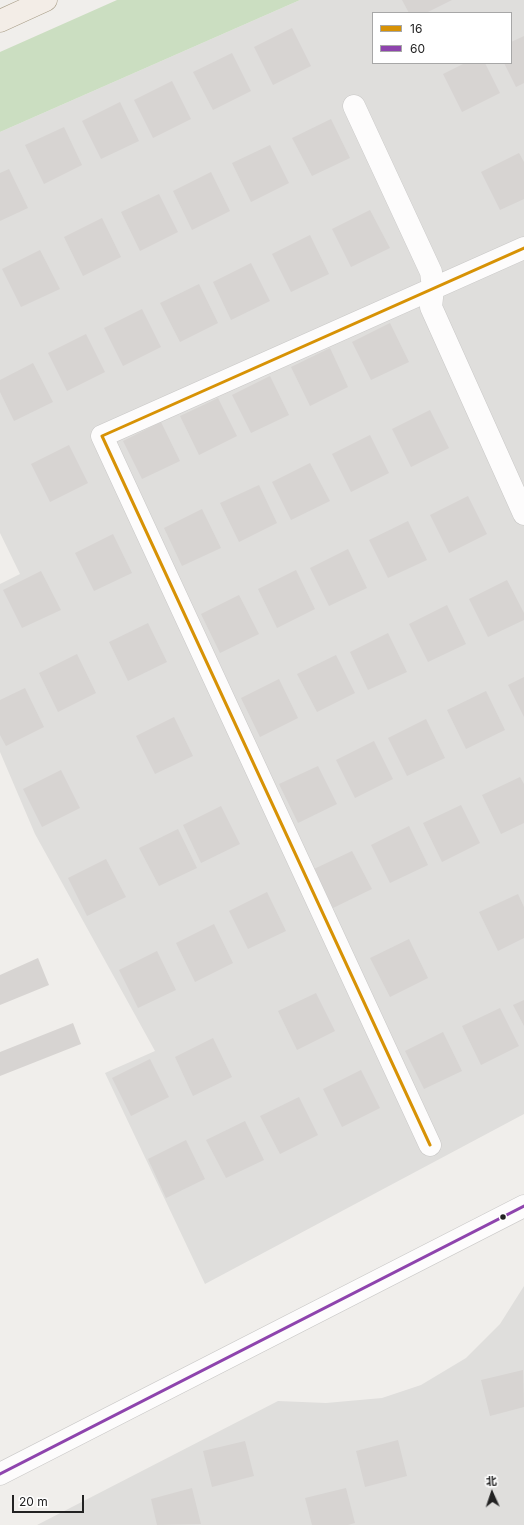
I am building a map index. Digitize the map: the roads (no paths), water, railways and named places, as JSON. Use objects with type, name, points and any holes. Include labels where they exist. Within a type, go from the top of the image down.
[{"type":"main road","points":[[0,21],[46,0]]},
{"type":"street","points":[[354,106],[431,272],[433,288],[432,307],[524,514]]},
{"type":"street","points":[[430,1145],[102,436],[524,248]]},
{"type":"street","points":[[0,1474],[524,1206]]}]
